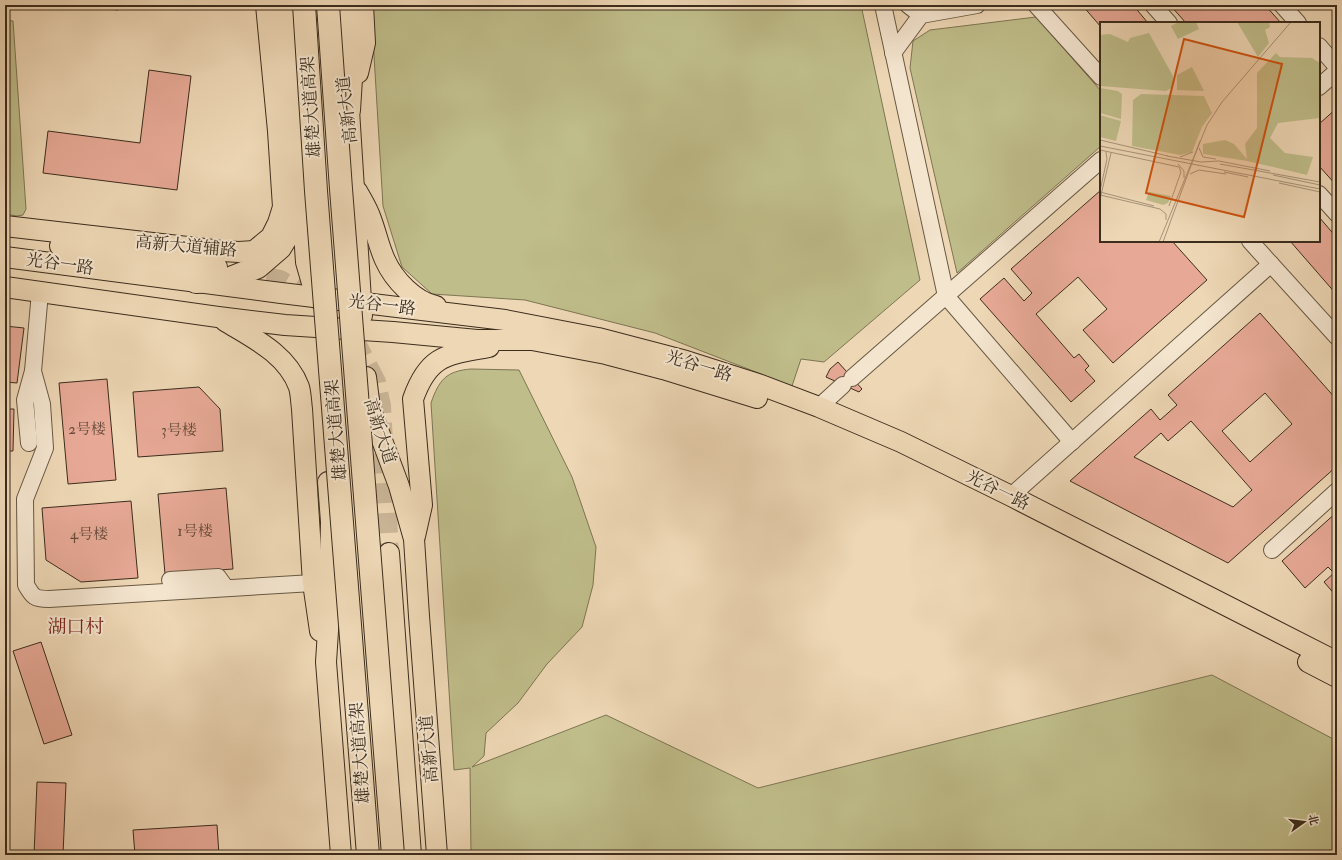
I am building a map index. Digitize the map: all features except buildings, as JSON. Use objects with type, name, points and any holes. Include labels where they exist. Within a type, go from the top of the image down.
[{"type":"highway","points":[[282,5],[298,205],[305,233],[307,262],[317,298]]},
{"type":"highway","name":"雄楚大道高架","points":[[304,5],[316,183],[368,855]]},
{"type":"highway","name":"雄楚大道高架","points":[[328,5],[393,855]]},
{"type":"highway","points":[[349,110],[353,47],[350,5]]},
{"type":"highway","points":[[190,282],[228,279],[258,267],[280,248],[291,230],[298,205]]},
{"type":"main road","name":"高新大道辅路","points":[[5,226],[228,252],[254,251],[271,237],[278,223],[283,207],[278,131],[266,5]]},
{"type":"main road","points":[[298,5],[331,522],[329,615],[326,662]]},
{"type":"main road","name":"高新大道","points":[[335,5],[338,47],[349,110],[367,396],[374,421],[406,509],[414,540],[437,855]]},
{"type":"main road","points":[[349,110],[365,43],[363,5]]},
{"type":"main road","points":[[304,104],[314,118],[322,121],[331,116],[341,100],[338,47]]},
{"type":"main road","points":[[354,184],[371,217],[385,260],[398,281],[412,295],[431,305],[505,320]]},
{"type":"main road","points":[[5,237],[78,249],[217,267]]},
{"type":"main road","name":"光谷一路","points":[[5,257],[190,282],[505,320],[598,338],[686,361],[758,384],[819,407],[901,442],[1011,496],[1337,662]]},
{"type":"main road","points":[[179,311],[199,308],[205,304],[207,300],[206,295],[190,282]]},
{"type":"main road","name":"光谷一路","points":[[5,287],[285,325],[477,340],[532,340],[606,354],[663,369],[748,395],[809,417],[893,453],[1005,508],[1337,677]]},
{"type":"main road","points":[[447,313],[431,318],[428,323],[430,328],[447,337]]},
{"type":"main road","points":[[218,317],[268,347],[290,372],[299,387],[302,409],[313,583],[317,616],[326,662],[341,855]]},
{"type":"main road","points":[[414,540],[422,505],[413,399],[417,388],[427,371],[438,360],[450,355],[532,340]]},
{"type":"main road","points":[[328,474],[334,457],[340,447],[347,442],[356,440],[366,442],[390,463]]},
{"type":"main road","points":[[389,553],[411,855]]},
{"type":"street","points":[[883,5],[946,296],[1072,442]]},
{"type":"street","points":[[908,5],[921,15]]},
{"type":"street","points":[[893,53],[921,15],[977,5]]},
{"type":"street","points":[[1036,5],[1100,76]]},
{"type":"street","points":[[1153,5],[1168,22]]},
{"type":"street","points":[[1282,5],[1297,22]]},
{"type":"street","points":[[1320,47],[1337,67]]},
{"type":"street","points":[[1320,86],[1337,71]]},
{"type":"street","points":[[819,407],[1100,161]]},
{"type":"street","points":[[1320,195],[1337,214]]},
{"type":"street","points":[[1251,242],[1337,337]]},
{"type":"street","points":[[1011,496],[1271,264]]},
{"type":"street","points":[[29,443],[25,400],[33,371],[40,292]]},
{"type":"street","points":[[33,371],[42,404],[45,448],[25,498],[26,585],[32,595],[38,599],[49,599],[313,583]]},
{"type":"street","points":[[1272,550],[1337,491]]},
{"type":"street","points":[[170,580],[218,577],[226,588]]},
{"type":"shaded area","points":[[371,5],[861,5],[920,280],[824,362],[801,359],[792,386],[655,333],[525,300],[432,294],[402,267],[383,206]]},
{"type":"shaded area","points":[[1036,17],[1100,90],[1100,147],[957,273],[910,68],[913,41],[930,30]]},
{"type":"shaded area","points":[[5,20],[13,21],[26,209],[23,215],[17,216],[5,214]]},
{"type":"shaded area","points":[[471,369],[519,370],[572,477],[596,547],[593,585],[582,627],[547,664],[518,703],[486,733],[484,756],[472,767],[606,715],[758,788],[1212,675],[1337,741],[1337,855],[471,855],[470,768],[454,770],[431,403],[437,388],[445,378],[455,372]]},
{"type":"tunnel","points":[[237,271],[280,280],[311,297]]},
{"type":"tunnel","points":[[354,339],[376,382],[381,406],[389,553]]},
{"type":"district","name":"湖口村","points":[[76,627]]}]
